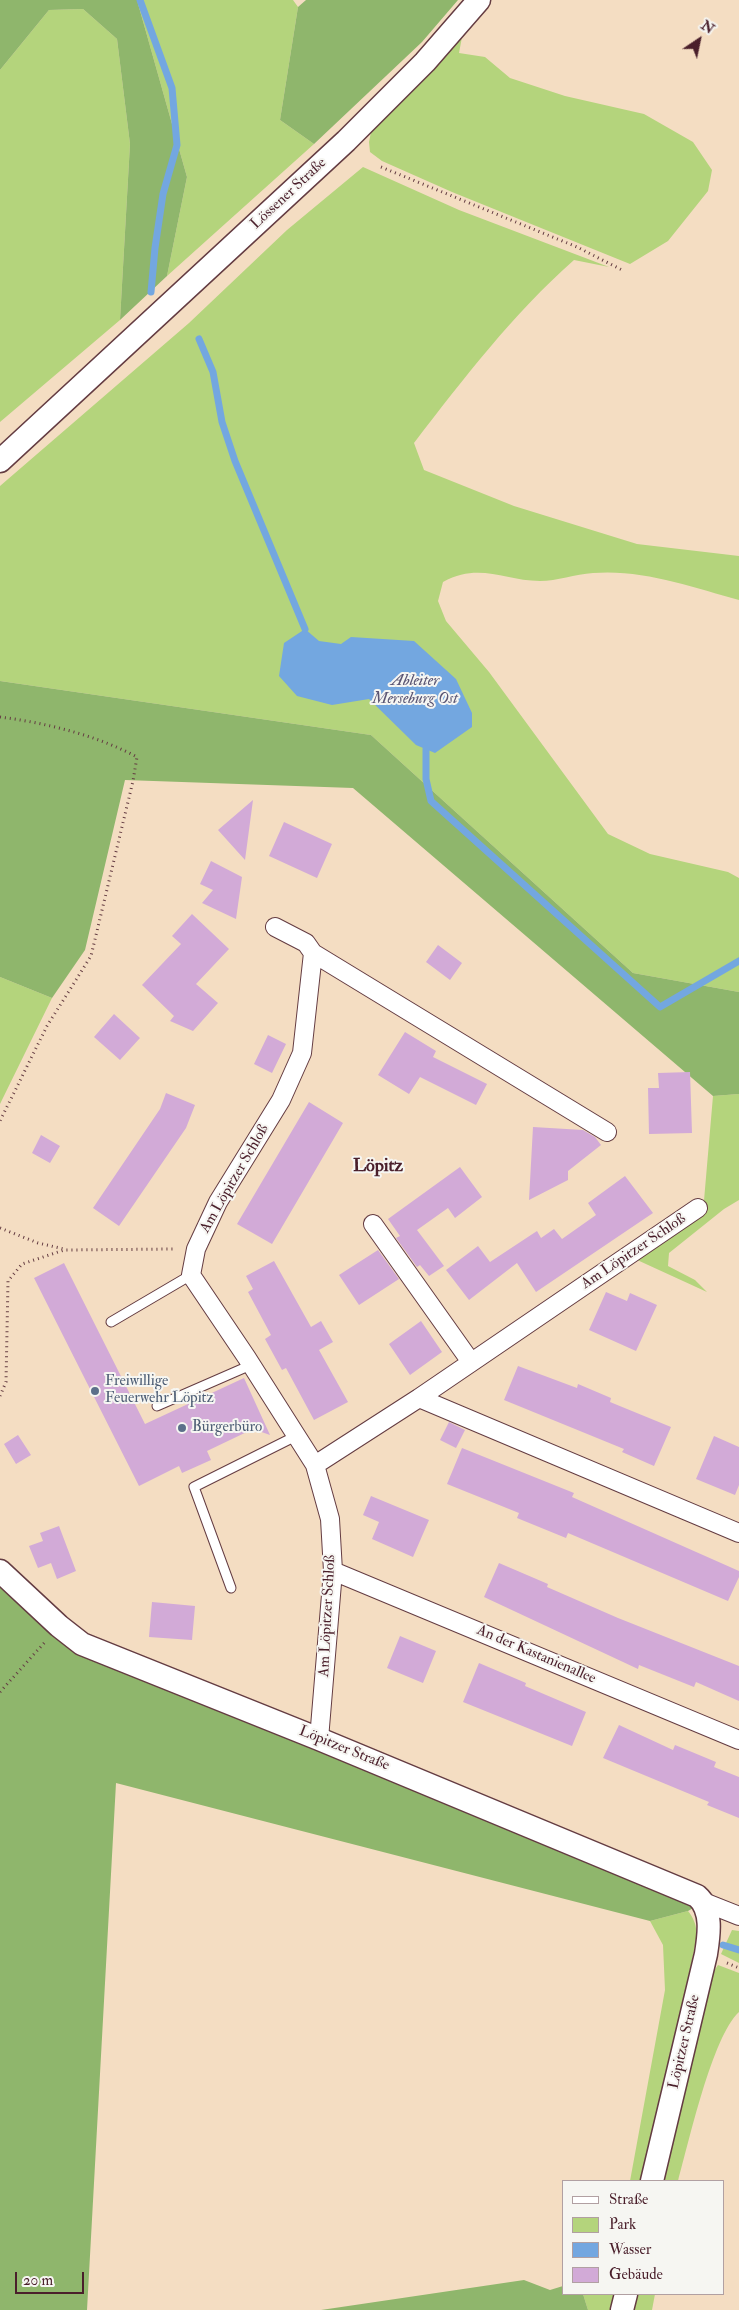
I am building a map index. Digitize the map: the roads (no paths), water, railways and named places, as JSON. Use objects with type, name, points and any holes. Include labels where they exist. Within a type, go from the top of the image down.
[{"type":"street","name":"Lössener Straße","points":[[0,461],[91,379],[346,141],[425,62],[478,0]]},
{"type":"street","points":[[275,927],[306,943],[313,952],[607,1132]]},
{"type":"street","name":"Am Löpitzer Schloß","points":[[313,952],[302,1052],[281,1100],[218,1202],[196,1249],[191,1275],[315,1465],[330,1519],[333,1571],[319,1739]]},
{"type":"street","name":"Am Löpitzer Schloß","points":[[315,1465],[419,1398],[698,1208]]},
{"type":"street","points":[[373,1224],[471,1362]]},
{"type":"street","points":[[419,1398],[739,1533]]},
{"type":"street","name":"Löpitzer Straße","points":[[0,1571],[59,1626],[82,1644],[319,1739],[697,1896],[704,1902],[739,1916]]},
{"type":"street","name":"An der Kastanienallee","points":[[333,1571],[739,1740]]},
{"type":"street","name":"Löpitzer Straße","points":[[652,2180],[706,1954],[708,1916],[704,1902]]},
{"type":"street","points":[[622,2310],[626,2295]]},
{"type":"lane","points":[[111,1322],[191,1275]]},
{"type":"lane","points":[[157,1406],[251,1365]]},
{"type":"lane","points":[[231,1588],[194,1487],[296,1436]]},
{"type":"water","name":"Ableiter Merseburg Ost","points":[[305,629],[319,641],[341,644],[351,637],[414,641],[456,679],[472,713],[472,727],[435,753],[416,745],[369,699],[332,705],[297,696],[279,676],[284,643]]},
{"type":"waterway","name":"Ableiter Merseburg Ost","points":[[140,0],[172,88],[177,145],[163,194],[151,292]]},
{"type":"waterway","name":"Ableiter Merseburg Ost","points":[[199,339],[213,372],[222,422],[235,461],[305,629]]},
{"type":"waterway","name":"Ableiter Merseburg Ost","points":[[426,749],[426,779],[431,801],[660,1007],[739,961]]},
{"type":"waterway","points":[[723,1945],[739,1950]]},
{"type":"place","name":"Freiwillige Feuerwehr Löpitz","points":[[95,1391]]},
{"type":"place","name":"Bürgerbüro","points":[[182,1428]]},
{"type":"district","name":"Löpitz","points":[[378,1167]]}]
